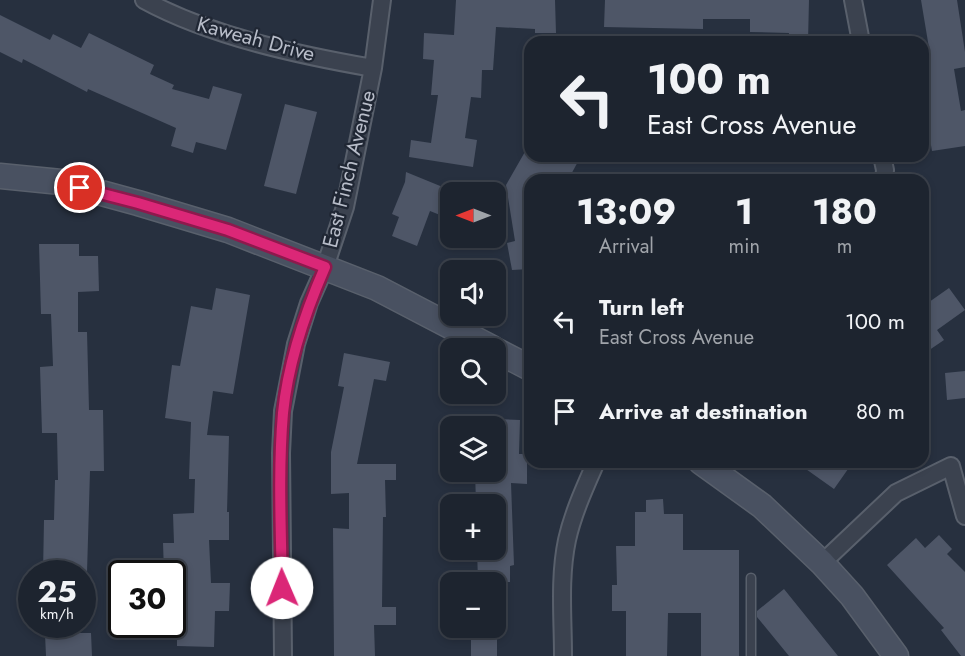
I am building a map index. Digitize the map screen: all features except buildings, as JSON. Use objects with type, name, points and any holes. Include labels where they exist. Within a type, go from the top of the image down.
[{"type":"street","name":"Kaweah Drive","points":[[144,0],[172,15],[226,33],[288,50],[373,68]]},
{"type":"street","name":"East Finch Avenue","points":[[283,656],[281,453],[283,411],[296,344],[345,207],[373,68],[382,0]]},
{"type":"street","points":[[853,0],[860,36]]},
{"type":"street","points":[[0,176],[60,182],[228,230],[377,288],[472,338]]},
{"type":"street","points":[[506,356],[524,365]]},
{"type":"street","points":[[822,563],[896,493],[951,466],[965,516]]},
{"type":"street","points":[[564,656],[562,586],[567,541],[582,492],[593,468]]},
{"type":"street","points":[[709,468],[762,506],[822,563],[852,596],[896,656]]},
{"type":"lane","points":[[751,578],[752,656]]},
{"type":"route","points":[[80,188],[228,230],[325,267],[309,303],[296,344],[283,411],[282,588]]}]
